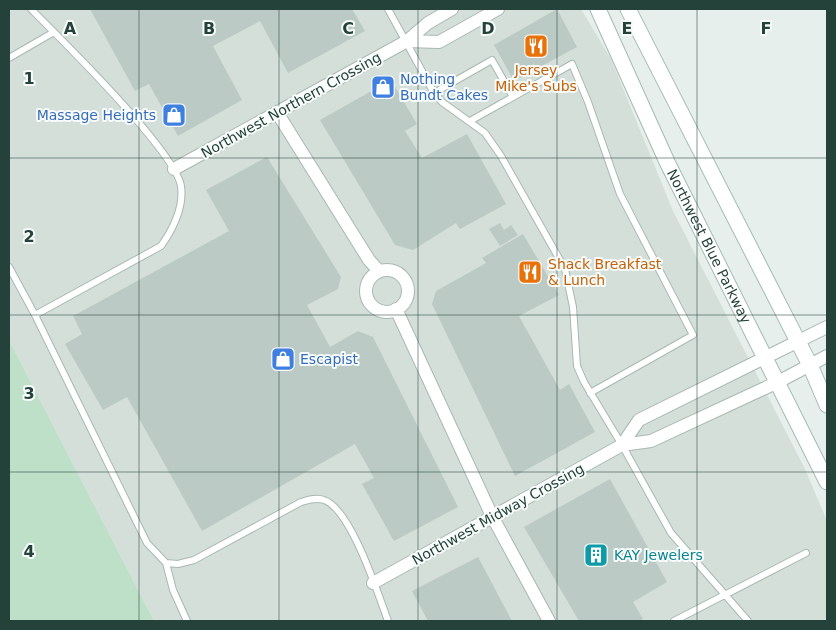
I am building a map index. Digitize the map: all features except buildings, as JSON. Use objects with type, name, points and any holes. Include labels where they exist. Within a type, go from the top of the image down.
[{"type":"street","name":"Northwest Northern Crossing","points":[[174,169],[278,114],[408,41],[428,22],[452,9]]},
{"type":"street","points":[[408,41],[439,42],[498,9]]},
{"type":"street","name":"Northwest Blue Parkway","points":[[598,9],[668,164],[827,482]]},
{"type":"street","points":[[628,9],[810,365],[827,405]]},
{"type":"street","points":[[278,114],[369,260],[379,271]]},
{"type":"street","points":[[386,270],[399,274],[407,285],[406,299],[396,309],[383,311],[377,309],[368,299],[366,286],[369,280],[379,271],[386,270]]},
{"type":"street","points":[[396,309],[492,516],[549,621]]},
{"type":"street","name":"Northwest Midway Crossing","points":[[622,445],[640,420],[827,327]]},
{"type":"street","name":"Northwest Midway Crossing","points":[[373,583],[622,445],[651,441],[778,382],[827,356]]},
{"type":"lane","points":[[31,9],[145,130],[174,169],[180,184],[182,198],[177,217],[169,235],[160,246],[35,315]]},
{"type":"lane","points":[[388,9],[408,41],[434,93],[442,102],[485,134],[502,156],[564,269],[573,307],[577,366],[590,393],[622,445],[671,533],[748,621]]},
{"type":"lane","points":[[9,58],[54,32]]},
{"type":"lane","points":[[434,93],[492,60],[513,97]]},
{"type":"lane","points":[[470,121],[572,64],[588,102],[620,194],[693,335],[590,393]]},
{"type":"lane","points":[[9,267],[35,315],[147,543],[166,563],[172,590],[187,621]]},
{"type":"lane","points":[[166,563],[178,564],[194,560],[301,502],[312,499],[323,500],[333,505],[343,515],[388,621]]},
{"type":"lane","points":[[674,621],[806,553]]},
{"type":"shaded area","points":[[9,9],[581,9],[611,59],[673,211],[805,469],[827,521],[827,621],[154,621],[9,340]]},
{"type":"green space","points":[[9,340],[154,621],[9,621]]},
{"type":"place","name":"Jersey Mike's Subs","points":[[536,46]]},
{"type":"place","name":"Nothing Bundt Cakes","points":[[383,87]]},
{"type":"place","name":"Massage Heights","points":[[174,115]]},
{"type":"place","name":"Shack Breakfast & Lunch","points":[[530,272]]},
{"type":"place","name":"Escapist","points":[[283,359]]},
{"type":"place","name":"KAY Jewelers","points":[[596,555]]}]
